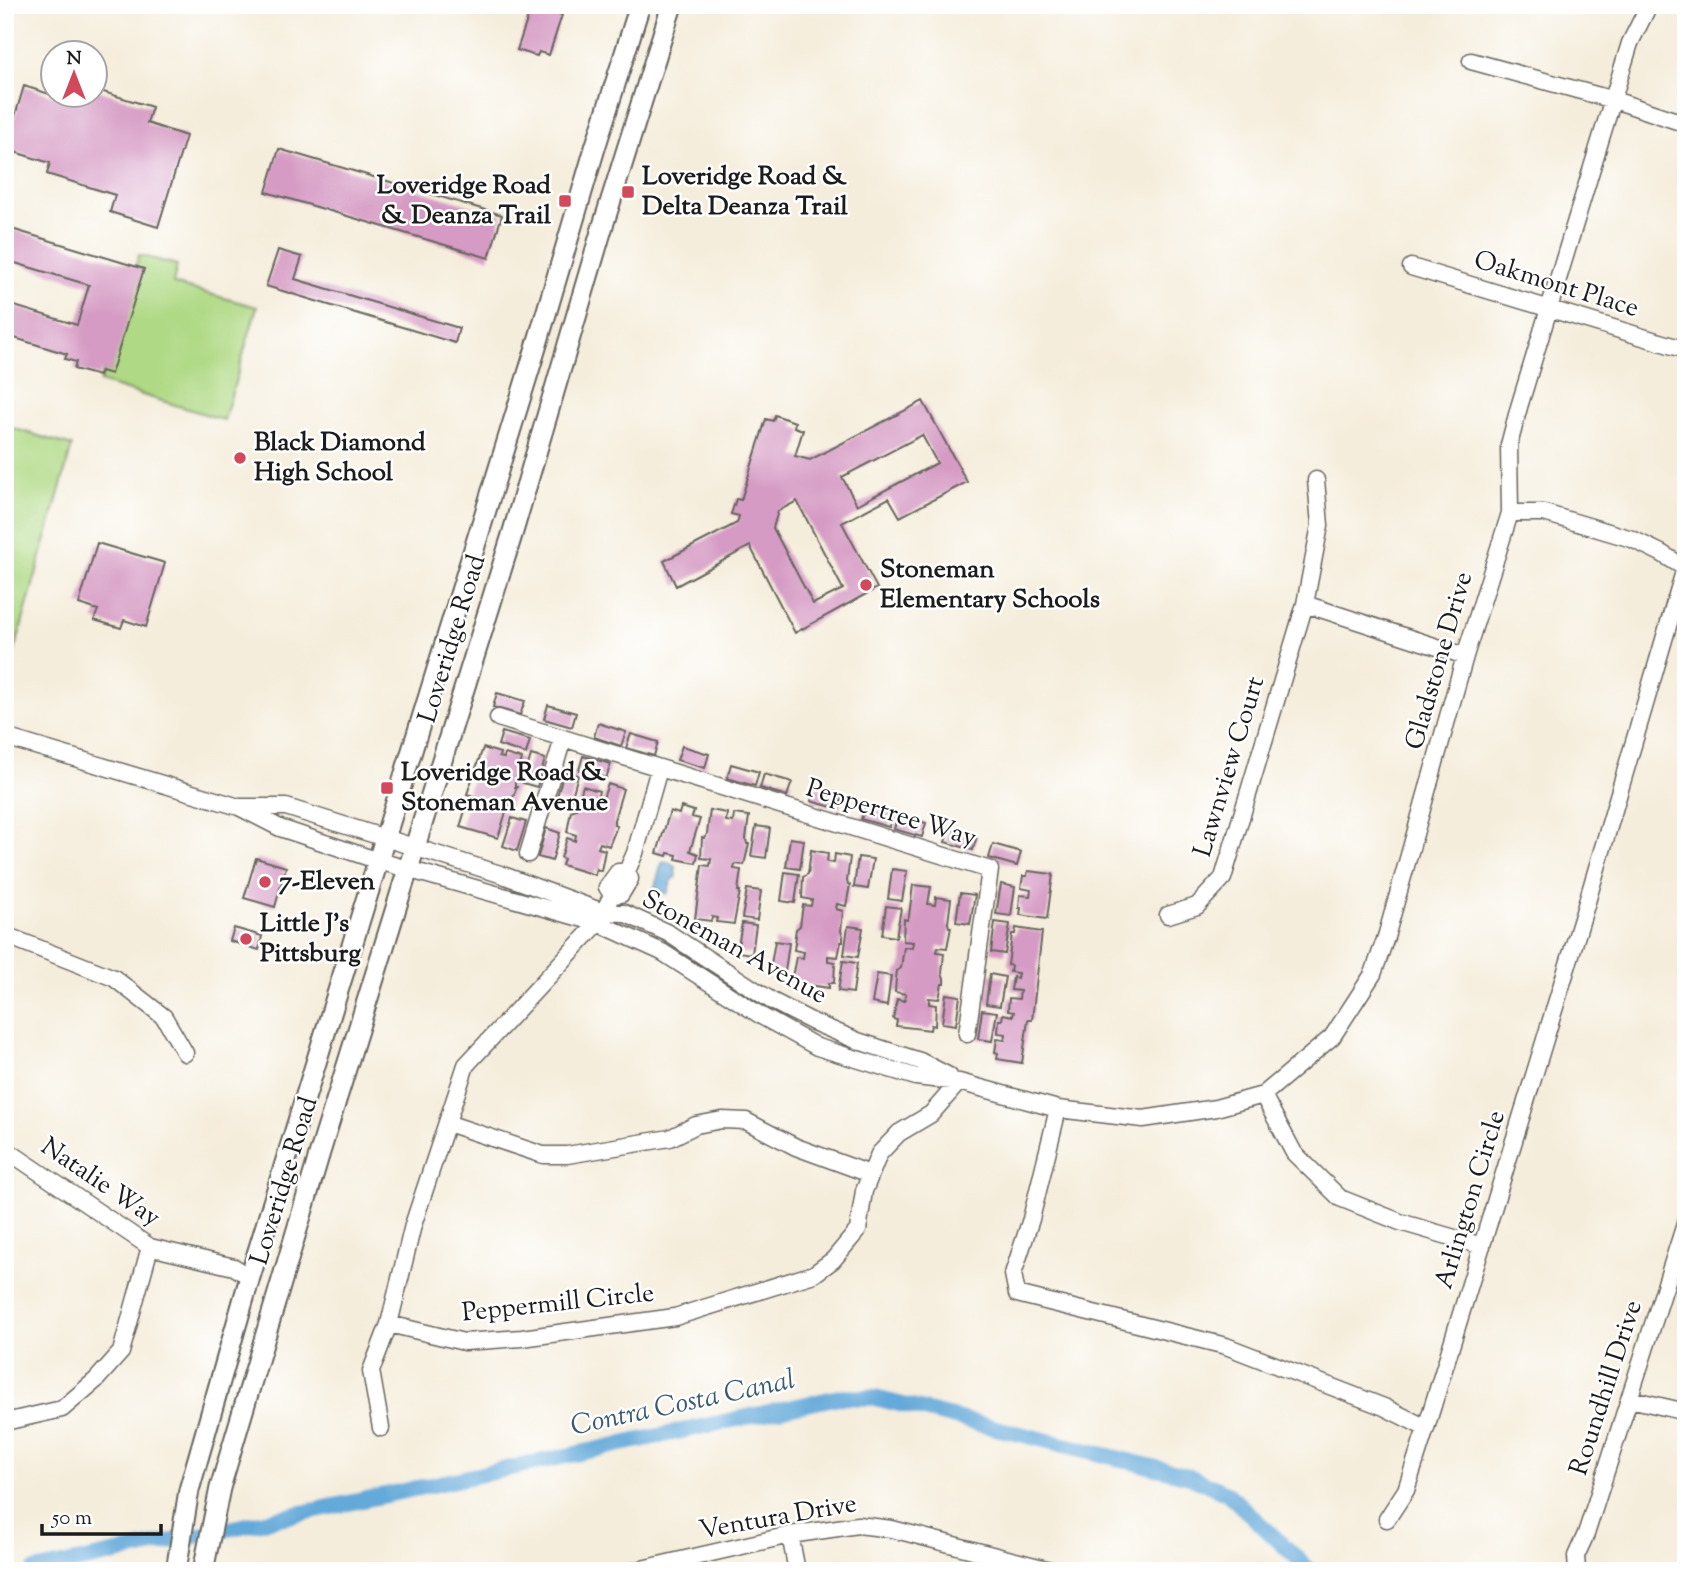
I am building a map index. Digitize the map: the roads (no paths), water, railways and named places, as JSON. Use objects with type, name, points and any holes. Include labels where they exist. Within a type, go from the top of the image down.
[{"type":"main road","name":"Loveridge Road","points":[[176,1563],[189,1490],[250,1277],[640,5]]},
{"type":"main road","name":"Loveridge Road","points":[[205,1561],[220,1488],[321,1149],[416,848],[672,5]]},
{"type":"main road","points":[[605,116],[631,137]]},
{"type":"street","name":"Gladstone Drive","points":[[1058,1109],[1143,1119],[1216,1108],[1263,1094],[1332,1037],[1373,975],[1465,656],[1510,513],[1509,445],[1630,43],[1649,5]]},
{"type":"street","points":[[1471,61],[1614,100],[1686,124]]},
{"type":"street","name":"Oakmont Place","points":[[1411,267],[1686,350]]},
{"type":"street","name":"Lawnview Court","points":[[1168,915],[1197,906],[1223,878],[1305,604],[1320,525],[1316,480]]},
{"type":"street","name":"Arlington Circle","points":[[1387,1519],[1406,1490],[1426,1427],[1685,568],[1632,539],[1544,513],[1510,513]]},
{"type":"street","points":[[1305,604],[1465,656]]},
{"type":"street","name":"Peppertree Way","points":[[498,718],[990,870],[967,1034]]},
{"type":"street","points":[[528,854],[563,739]]},
{"type":"street","name":"Stoneman Avenue","points":[[6,741],[239,807],[280,828],[409,869],[600,917],[624,913],[668,933],[772,1000],[813,1022],[858,1041],[920,1061],[959,1082],[1058,1109]]},
{"type":"street","points":[[381,1428],[371,1371],[388,1324],[413,1225],[466,1065],[600,917],[612,895],[621,894],[630,879],[627,871],[635,853],[659,769]]},
{"type":"street","name":"Stoneman Avenue","points":[[239,807],[286,807],[500,874],[600,917]]},
{"type":"street","points":[[5,935],[114,978],[164,1017],[185,1053]]},
{"type":"street","name":"Peppermill Circle","points":[[388,1324],[464,1342],[522,1338],[675,1317],[814,1274],[845,1248],[858,1230],[870,1174],[879,1154],[899,1133],[931,1114],[959,1082]]},
{"type":"street","points":[[1263,1094],[1294,1153],[1340,1199],[1400,1222],[1482,1246]]},
{"type":"street","points":[[1058,1109],[1031,1219],[1013,1274],[1017,1294],[1226,1346],[1384,1407],[1426,1427]]},
{"type":"street","points":[[447,1124],[543,1155],[567,1155],[670,1138],[696,1125],[722,1120],[746,1121],[796,1147],[870,1174]]},
{"type":"street","name":"Natalie Way","points":[[5,1149],[150,1247],[234,1267],[250,1277]]},
{"type":"street","name":"Roundhill Drive","points":[[1577,1571],[1576,1556],[1630,1399],[1686,1221]]},
{"type":"street","points":[[5,1422],[62,1409],[96,1380],[121,1352],[150,1247]]},
{"type":"street","points":[[1630,1399],[1686,1412]]},
{"type":"street","name":"Ventura Drive","points":[[633,1571],[789,1535],[858,1525],[892,1529],[1018,1566],[1054,1571]]},
{"type":"street","points":[[789,1535],[797,1571]]},
{"type":"water","points":[[669,862],[675,867],[676,878],[672,879],[667,894],[654,890],[662,863]]},
{"type":"waterway","name":"Contra Costa Canal","points":[[34,1571],[839,1397],[875,1398],[1189,1476],[1227,1493],[1311,1571]]},
{"type":"place","name":"Loveridge Road & Delta Deanza Trail","points":[[628,192]]},
{"type":"place","name":"Loveridge Road & Deanza Trail","points":[[565,201]]},
{"type":"place","name":"Black Diamond High School","points":[[240,458]]},
{"type":"place","name":"Stoneman Elementary Schools","points":[[866,585]]},
{"type":"place","name":"Loveridge Road & Stoneman Avenue","points":[[387,788]]},
{"type":"place","name":"7-Eleven","points":[[265,882]]},
{"type":"place","name":"Little J's Pittsburg","points":[[246,939]]}]
